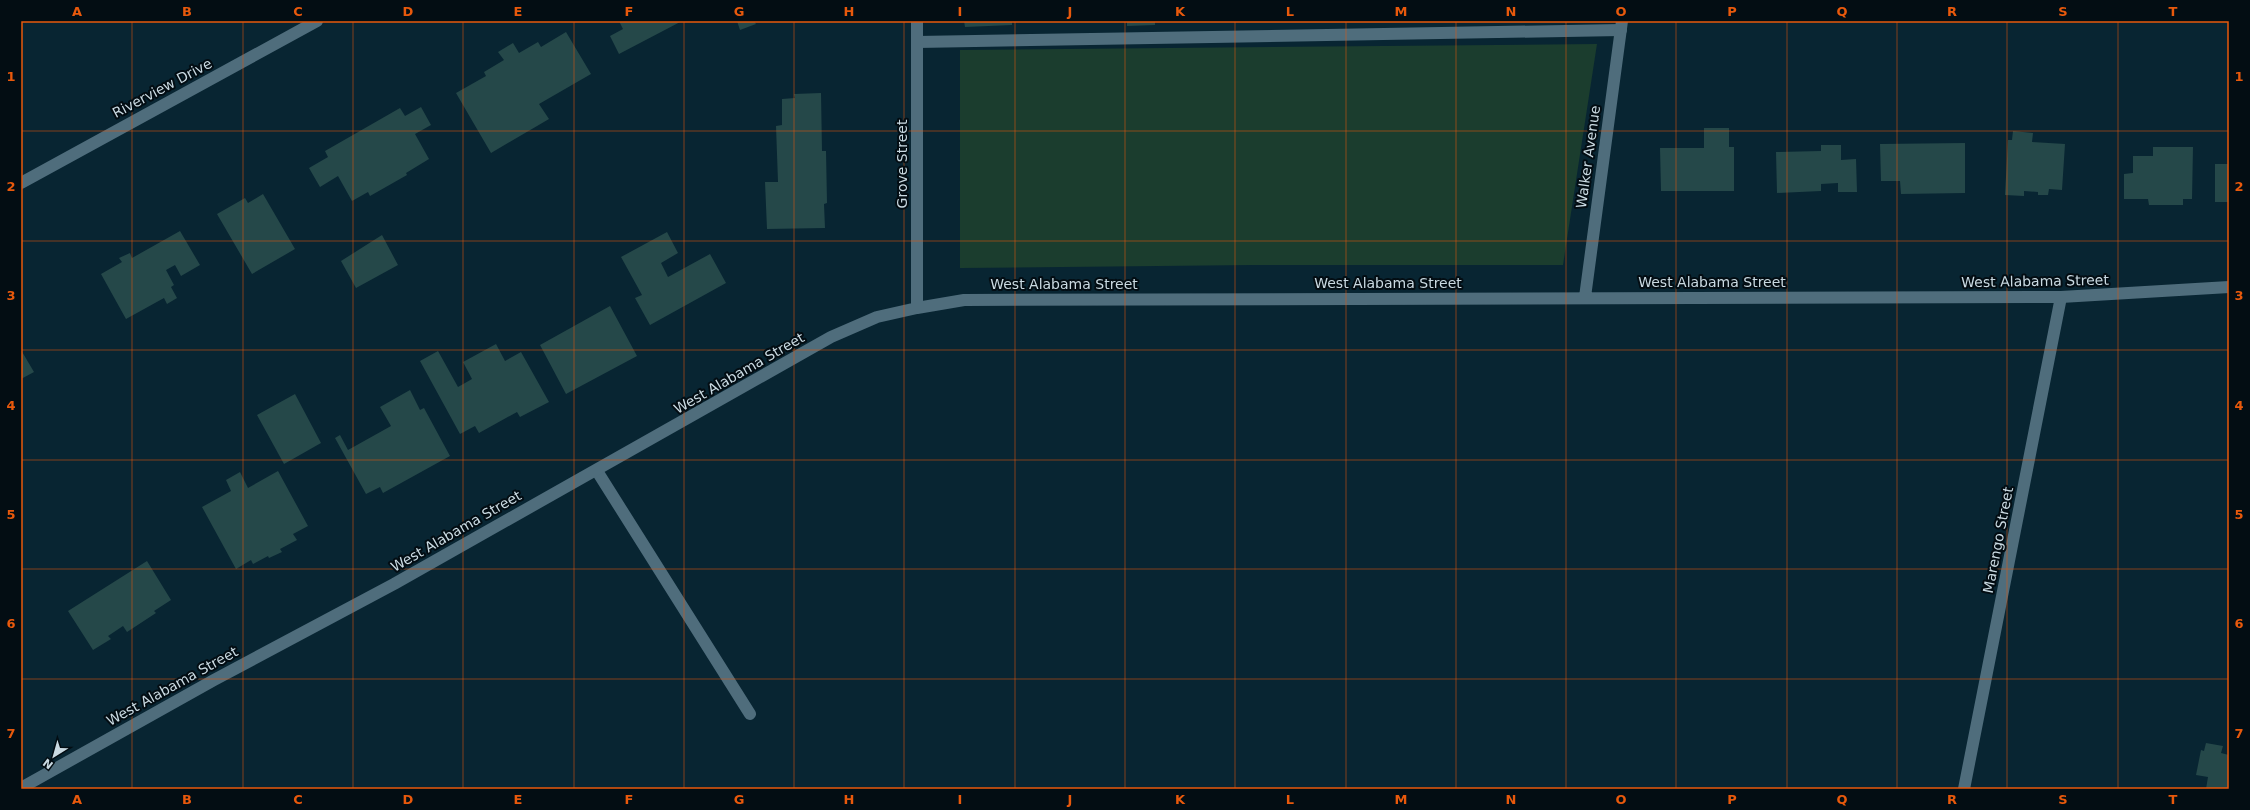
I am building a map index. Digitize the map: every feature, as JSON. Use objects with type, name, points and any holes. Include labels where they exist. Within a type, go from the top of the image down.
[{"type":"street","name":"Riverview Drive","points":[[21,183],[317,21]]},
{"type":"street","name":"Grove Street","points":[[917,21],[917,308]]},
{"type":"street","points":[[917,42],[1621,26]]},
{"type":"street","name":"Walker Avenue","points":[[1585,297],[1621,26]]},
{"type":"street","name":"West Alabama Street","points":[[21,788],[214,680],[394,584],[534,503],[597,471],[831,337],[877,317],[964,300],[1585,297],[2061,297],[2229,287]]},
{"type":"street","name":"Marengo Street","points":[[1964,789],[2061,297]]},
{"type":"street","points":[[597,471],[750,714]]},
{"type":"green space","points":[[1597,44],[1563,265],[1253,265],[960,268],[960,50]]},
{"type":"building","points":[[619,21],[682,21],[619,54],[610,36],[623,29]]},
{"type":"building","points":[[737,21],[754,21],[756,24],[740,30]]},
{"type":"building","points":[[964,21],[1012,21],[1012,25],[965,27]]},
{"type":"building","points":[[1127,21],[1155,21],[1155,25],[1127,26]]},
{"type":"building","points":[[566,32],[591,74],[539,104],[549,119],[491,153],[456,93],[486,76],[484,72],[504,60],[498,52],[513,43],[519,53],[538,42],[541,47]]},
{"type":"building","points":[[821,93],[822,151],[826,151],[827,203],[824,204],[825,228],[767,229],[765,182],[778,182],[776,126],[782,125],[782,99],[795,98],[794,94]]},
{"type":"building","points":[[421,107],[431,125],[415,134],[429,159],[406,173],[407,175],[370,196],[368,192],[352,201],[338,176],[320,187],[309,168],[328,157],[325,151],[400,108],[405,116]]},
{"type":"building","points":[[1704,128],[1729,128],[1729,147],[1734,147],[1734,191],[1661,191],[1660,148],[1704,148]]},
{"type":"building","points":[[2013,131],[2033,133],[2032,142],[2065,144],[2062,190],[2049,189],[2048,195],[2038,195],[2038,192],[2024,191],[2024,196],[2005,195],[2008,140],[2012,140]]},
{"type":"building","points":[[1965,143],[1965,193],[1901,194],[1900,181],[1881,181],[1880,144]]},
{"type":"building","points":[[1821,145],[1841,145],[1841,160],[1856,159],[1857,192],[1838,192],[1838,183],[1821,184],[1821,191],[1777,193],[1776,152],[1821,151]]},
{"type":"building","points":[[2153,147],[2193,147],[2192,199],[2183,199],[2183,205],[2149,205],[2148,199],[2124,199],[2124,174],[2133,173],[2133,156],[2153,156]]},
{"type":"building","points":[[2215,164],[2229,164],[2229,202],[2215,202]]},
{"type":"building","points":[[263,194],[295,249],[252,274],[217,214],[245,198],[248,203]]},
{"type":"building","points":[[180,231],[200,265],[181,276],[175,265],[166,270],[174,285],[171,287],[177,298],[167,304],[164,298],[126,319],[101,274],[122,262],[119,258],[130,253],[132,258]]},
{"type":"building","points":[[667,232],[678,253],[661,263],[668,277],[710,254],[726,283],[650,325],[635,298],[642,295],[621,257]]},
{"type":"building","points":[[382,235],[398,265],[356,288],[341,261]]},
{"type":"building","points":[[610,306],[637,356],[566,394],[540,345]]},
{"type":"building","points":[[496,344],[505,361],[521,352],[549,402],[520,417],[517,412],[479,433],[475,426],[460,434],[420,361],[438,351],[458,387],[472,379],[463,362]]},
{"type":"building","points":[[21,350],[34,372],[21,379]]},
{"type":"building","points":[[410,390],[420,410],[424,408],[450,456],[383,493],[380,487],[366,494],[335,438],[340,435],[348,450],[391,426],[380,407]]},
{"type":"building","points":[[295,394],[321,443],[284,464],[257,415]]},
{"type":"building","points":[[278,471],[308,526],[293,534],[297,540],[280,549],[282,552],[269,558],[268,556],[253,564],[251,560],[236,569],[202,507],[231,491],[226,480],[240,472],[248,488]]},
{"type":"building","points":[[147,561],[171,600],[154,611],[156,613],[127,632],[123,626],[108,636],[111,639],[93,650],[68,611]]},
{"type":"building","points":[[2206,743],[2223,746],[2221,753],[2229,755],[2229,789],[2206,789],[2208,777],[2196,775],[2201,750],[2204,751]]}]
